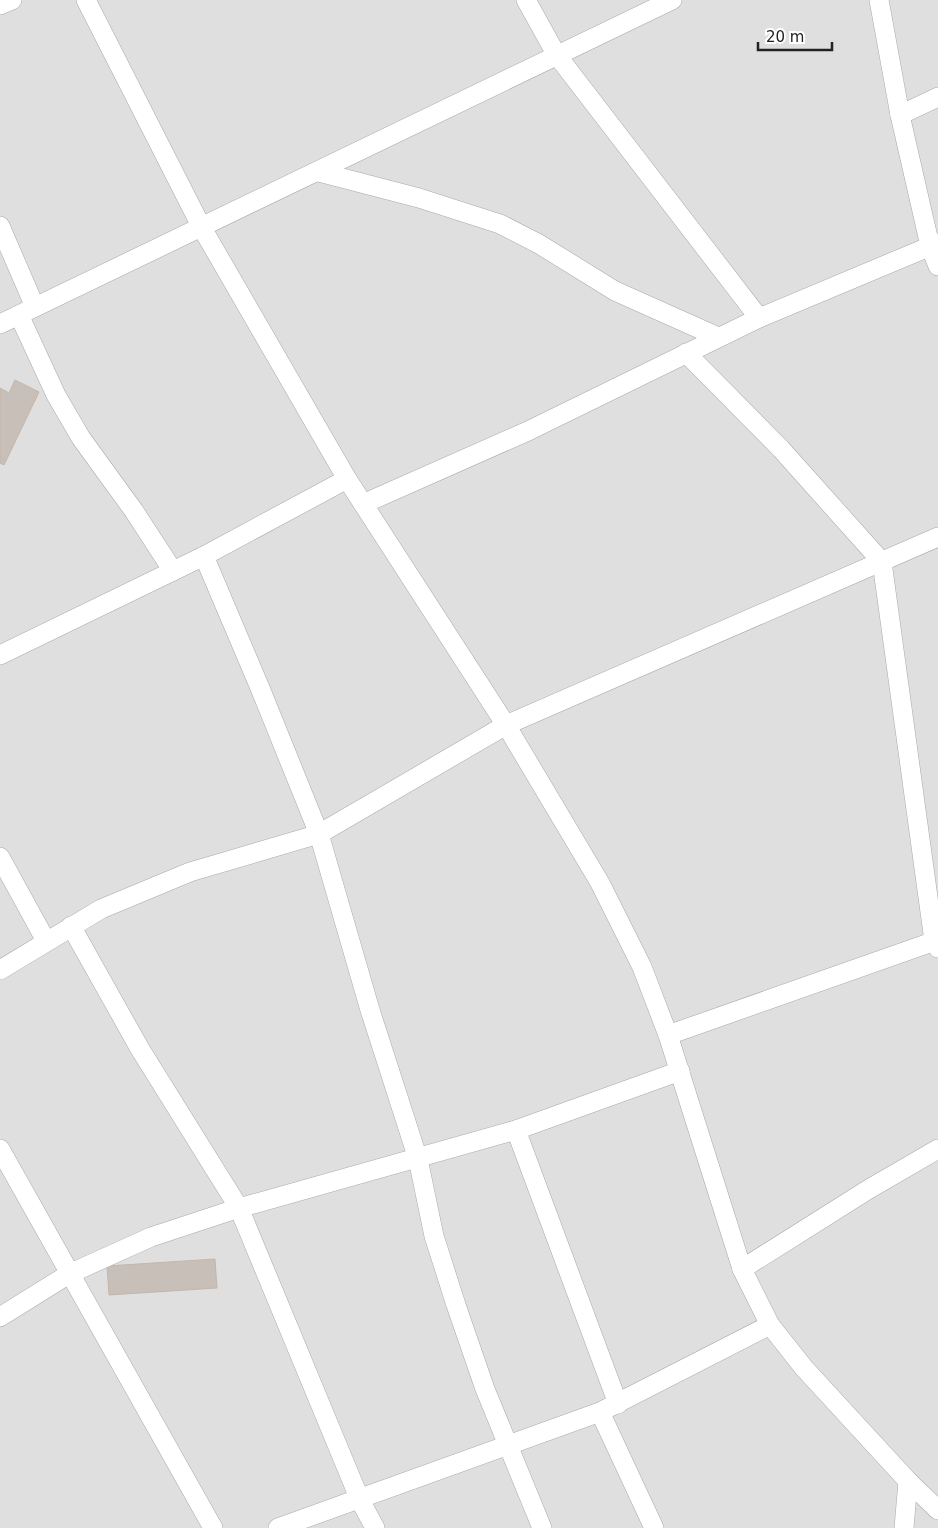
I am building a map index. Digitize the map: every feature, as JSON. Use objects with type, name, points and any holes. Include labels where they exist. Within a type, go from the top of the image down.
[{"type":"street","points":[[0,5],[12,0]]},
{"type":"street","points":[[86,0],[202,228],[346,479],[506,725],[600,883],[642,968],[668,1035],[742,1270],[770,1325],[804,1368],[908,1481],[938,1510]]},
{"type":"street","points":[[526,0],[556,54],[758,318]]},
{"type":"street","points":[[0,324],[319,172],[556,54],[672,0]]},
{"type":"street","points":[[879,0],[900,115],[938,266]]},
{"type":"street","points":[[900,115],[938,97]]},
{"type":"street","points":[[319,172],[419,198],[500,224],[539,244],[615,291],[718,337]]},
{"type":"street","points":[[0,226],[56,395],[81,438],[134,511],[173,571]]},
{"type":"street","points":[[363,504],[528,431],[758,318],[934,244]]},
{"type":"street","points":[[668,1035],[937,943],[882,562],[781,449],[686,353]]},
{"type":"street","points":[[0,655],[204,556],[346,479]]},
{"type":"street","points":[[0,970],[101,909],[172,878],[319,834],[506,725],[938,537]]},
{"type":"street","points":[[204,556],[257,679],[319,834],[370,1010],[418,1159],[436,1245],[507,1444],[542,1528]]},
{"type":"street","points":[[0,856],[46,941]]},
{"type":"street","points":[[71,926],[140,1049],[239,1208],[360,1500],[375,1528]]},
{"type":"street","points":[[0,1318],[69,1274],[151,1237],[239,1208],[516,1130],[680,1071]]},
{"type":"street","points":[[516,1130],[618,1404]]},
{"type":"street","points":[[0,1149],[213,1528]]},
{"type":"street","points":[[742,1270],[868,1189],[938,1149]]},
{"type":"street","points":[[278,1528],[600,1412],[770,1325]]},
{"type":"street","points":[[600,1412],[654,1528]]},
{"type":"street","points":[[904,1528],[908,1481]]},
{"type":"shaded area","points":[[0,0],[938,0],[938,1528],[0,1528]]},
{"type":"building","points":[[15,380],[39,392],[4,465],[0,463],[0,388],[9,393]]},
{"type":"building","points":[[215,1259],[217,1288],[109,1295],[107,1266]]}]
